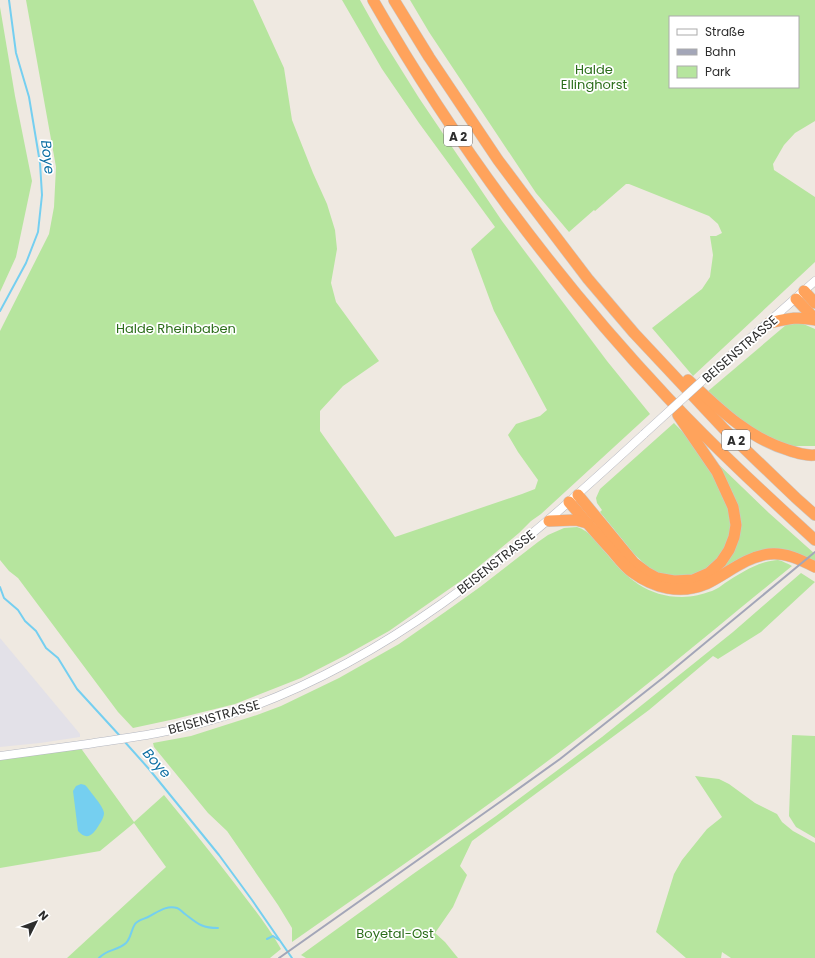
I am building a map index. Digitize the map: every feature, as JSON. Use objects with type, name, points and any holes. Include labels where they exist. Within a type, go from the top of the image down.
[{"type":"highway","name":"A 2","points":[[373,0],[416,72],[479,166],[518,219],[597,318],[669,399],[736,467],[815,540]]},
{"type":"highway","name":"A 2","points":[[394,0],[429,56],[503,166],[588,279],[634,333],[724,429],[815,515]]},
{"type":"highway","points":[[800,295],[815,303]]},
{"type":"highway","points":[[800,295],[815,320]]},
{"type":"highway","points":[[769,323],[795,317],[815,320]]},
{"type":"highway","points":[[661,361],[681,374],[721,411],[748,431],[777,447],[801,454],[815,455]]},
{"type":"highway","points":[[573,498],[634,564],[658,578],[674,581],[693,580],[709,573],[721,562],[730,550],[734,536],[736,525],[733,507],[717,472],[680,418],[669,399]]},
{"type":"highway","points":[[573,498],[587,523],[630,572],[651,584],[664,588],[693,588],[706,584],[752,558],[769,554],[796,558],[815,567]]},
{"type":"highway","points":[[548,521],[576,520],[587,523]]},
{"type":"main road","name":"BEISENSTRASSE","points":[[0,756],[116,740],[178,729],[204,722],[239,712],[270,700],[327,675],[370,651],[464,588],[548,521],[712,372],[815,282]]},
{"type":"shaded area","points":[[0,638],[80,734],[80,737],[0,747]]},
{"type":"green space","name":"Halde Rheinbaben","points":[[26,0],[253,0],[284,68],[292,120],[327,204],[335,230],[337,249],[331,283],[336,302],[379,361],[343,386],[320,411],[320,431],[395,537],[535,489],[538,480],[508,435],[516,424],[540,416],[547,410],[494,311],[471,249],[495,227],[419,123],[382,69],[342,0],[360,0],[379,34],[419,98],[502,221],[607,361],[650,414],[541,514],[465,578],[389,631],[301,678],[235,704],[133,728],[118,712],[18,578],[9,571],[0,560],[0,331],[49,234],[54,207],[56,167]]},
{"type":"green space","name":"Halde Ellinghorst","points":[[410,0],[815,0],[815,121],[795,133],[784,145],[773,164],[774,170],[815,197],[815,262],[693,376],[652,328],[702,289],[710,277],[713,255],[710,236],[716,236],[722,233],[718,224],[709,216],[626,184],[569,232],[536,193],[429,32]]},
{"type":"green space","points":[[0,7],[15,96],[32,181],[16,257],[0,292]]},
{"type":"green space","points":[[801,323],[815,329],[815,446],[790,446],[751,429],[707,392],[786,325]]},
{"type":"green space","points":[[674,423],[694,444],[706,463],[729,508],[731,521],[730,537],[725,549],[712,566],[689,577],[664,576],[649,568],[635,555],[600,512],[602,510],[597,503],[596,498],[600,489]]},
{"type":"green space","points":[[713,459],[769,513],[815,554],[815,563],[786,552],[714,576],[737,540]]},
{"type":"green space","points":[[577,527],[590,534],[630,578],[648,590],[670,596],[682,597],[712,591],[750,568],[774,560],[784,562],[792,566],[653,679],[535,771],[292,942],[292,928],[227,831],[208,813],[154,747],[153,743],[191,736],[257,715],[281,706],[339,678],[399,644],[480,587],[548,535],[564,528]]},
{"type":"green space","name":"Boyetal-Ost","points":[[801,573],[815,582],[761,632],[718,659],[713,656],[649,710],[472,841],[460,866],[467,875],[453,907],[435,933],[445,942],[458,958],[306,958],[301,955],[496,816],[602,737],[733,632]]},
{"type":"green space","points":[[792,735],[815,736],[815,838],[796,827],[789,816]]},
{"type":"green space","points":[[80,747],[134,822],[164,795],[209,850],[271,932],[281,949],[270,958],[67,958],[166,867],[134,823],[100,851],[0,868],[0,757]]},
{"type":"green space","points":[[695,776],[719,779],[729,784],[755,803],[777,814],[782,822],[793,831],[815,843],[815,958],[731,958],[722,952],[721,958],[686,958],[656,932],[674,874],[682,860],[707,829],[722,817]]},
{"type":"water","points":[[81,784],[87,787],[100,804],[104,813],[104,816],[97,829],[90,836],[84,836],[78,831],[73,791],[76,786]]},
{"type":"waterway","name":"Boye","points":[[0,311],[26,263],[38,232],[42,195],[40,163],[29,97],[16,53],[9,0]]},
{"type":"waterway","name":"Boye","points":[[0,587],[4,598],[18,610],[25,621],[36,631],[46,648],[58,658],[77,689],[120,736]]},
{"type":"waterway","name":"Boye","points":[[124,741],[149,769],[219,855],[292,958]]},
{"type":"waterway","points":[[99,958],[105,953],[123,946],[129,939],[135,924],[169,907],[179,909],[200,924],[207,927],[218,928]]},
{"type":"waterway","name":"Boye","points":[[267,939],[273,936],[279,940]]},
{"type":"railway","points":[[279,958],[560,759],[664,677],[815,552]]}]
